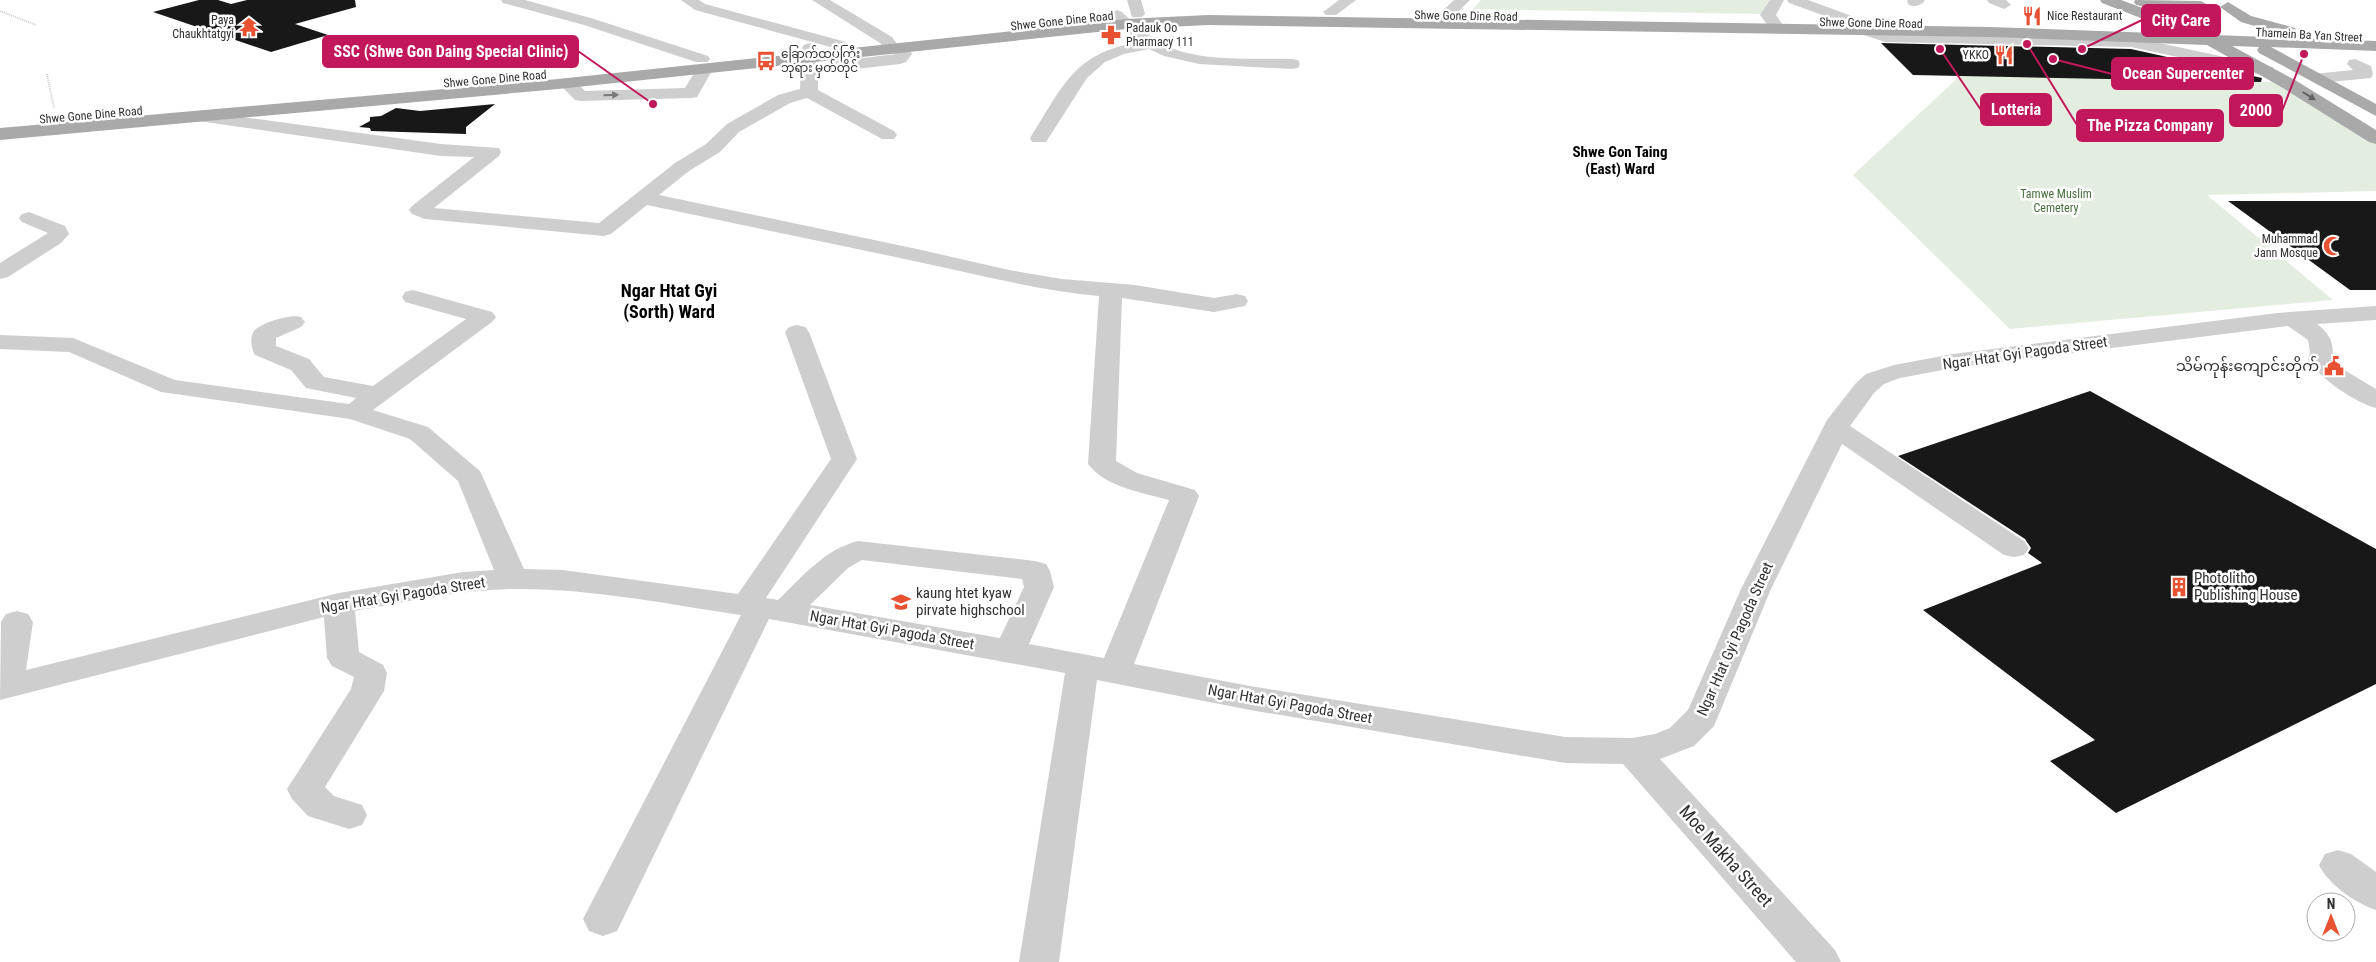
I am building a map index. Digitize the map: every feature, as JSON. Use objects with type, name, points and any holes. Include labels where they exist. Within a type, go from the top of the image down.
[{"type":"main road","points":[[2121,0],[2173,6],[2200,2],[2213,32]]},
{"type":"main road","points":[[2095,26],[2113,19],[2121,0]]},
{"type":"main road","points":[[2121,0],[2188,30],[2244,36],[2317,39]]},
{"type":"main road","points":[[2121,0],[2264,52],[2376,123]]},
{"type":"main road","points":[[2121,0],[2213,32],[2267,71],[2376,138]]},
{"type":"main road","points":[[2225,2],[2264,52]]},
{"type":"main road","points":[[2225,2],[2244,36],[2376,111]]},
{"type":"main road","points":[[2225,2],[2246,19],[2317,39]]},
{"type":"main road","name":"Shwe Gone Dine Road","points":[[1216,11],[1446,20],[1859,26],[2095,26],[2188,30]]},
{"type":"main road","name":"Shwe Gone Dine Road","points":[[0,122],[842,51],[893,46],[1129,13],[1216,11],[1331,12],[1446,20]]},
{"type":"main road","name":"Shwe Gone Dine Road","points":[[1859,26],[2125,36]]},
{"type":"main road","points":[[2125,36],[2213,32]]},
{"type":"main road","points":[[2125,36],[2211,53],[2267,71]]},
{"type":"main road","name":"Thamein Ba Yan Street","points":[[2317,39],[2376,38]]},
{"type":"main road","points":[[2317,39],[2286,50],[2288,57],[2319,78]]},
{"type":"main road","name":"Thamein Ba Yan Street","points":[[2317,39],[2376,46]]},
{"type":"main road","name":"Shwe Gone Dine Road","points":[[0,134],[567,83]]},
{"type":"street","points":[[508,0],[589,22],[704,64],[691,93],[581,96],[567,83]]},
{"type":"street","points":[[688,0],[700,7],[842,51],[835,64],[847,66],[900,59],[904,54],[819,0]]},
{"type":"street","points":[[1331,12],[1349,0]]},
{"type":"street","points":[[1446,20],[1463,0]]},
{"type":"street","points":[[1774,25],[1768,15],[1777,0]]},
{"type":"street","points":[[1794,0],[1884,37],[2131,42],[2267,71]]},
{"type":"street","points":[[1129,13],[1151,44],[1169,52],[1201,58],[1292,64]]},
{"type":"street","points":[[1039,138],[1081,74],[1100,59],[1117,51],[1151,44]]},
{"type":"street","points":[[809,92],[810,53]]},
{"type":"street","points":[[2319,78],[2365,74],[2365,70],[2355,64]]},
{"type":"street","points":[[198,116],[441,150],[492,152],[419,210],[425,213],[470,219],[604,230],[682,167],[713,148],[739,124],[784,98],[809,92],[888,135]]},
{"type":"street","points":[[643,198],[917,255],[1009,277],[1062,286],[1135,292],[1214,305],[1237,301]]},
{"type":"street","points":[[0,272],[59,234],[58,230],[29,218]]},
{"type":"street","points":[[1039,962],[1099,668],[1185,496],[1127,480],[1102,464],[1111,290]]},
{"type":"street","points":[[354,412],[484,318],[413,296]]},
{"type":"street","name":"Ngar Htat Gyi Pagoda Street","points":[[4,687],[339,604],[463,582],[513,579],[563,580],[764,608],[1010,651],[1250,698],[1565,750],[1596,752],[1632,751],[1659,746],[1682,737],[1702,717],[1756,589],[1836,428],[1865,388],[1875,379],[1894,372],[1972,359],[2293,319],[2376,313]]},
{"type":"street","points":[[2293,319],[2320,340],[2323,350],[2320,360],[2326,368],[2376,400]]},
{"type":"street","points":[[293,322],[264,334],[264,350],[299,363],[309,370],[315,383],[378,395]]},
{"type":"street","points":[[603,919],[764,608],[844,459],[797,332]]},
{"type":"street","points":[[0,342],[73,345],[170,387],[354,412],[419,433],[470,477],[513,579]]},
{"type":"street","points":[[1836,428],[2014,548]]},
{"type":"street","points":[[764,608],[858,550],[1036,571],[1039,588],[1010,651]]},
{"type":"street","points":[[339,604],[343,658],[360,665],[371,673],[367,691],[305,789],[322,806],[349,815]]},
{"type":"street","points":[[4,687],[17,622]]},
{"type":"street","name":"Moe Makha Street","points":[[1632,751],[1821,962]]},
{"type":"street","points":[[2338,865],[2376,894]]},
{"type":"path","points":[[0,11],[36,24]]},
{"type":"path","points":[[47,74],[53,106],[59,118]]},
{"type":"green space","points":[[1481,0],[1772,0],[1764,14],[1473,9]]},
{"type":"green space","name":"Tamwe Muslim Cemetery","points":[[1961,75],[2282,82],[2376,142],[2376,191],[2207,195],[2333,300],[2010,329],[1853,175]]},
{"type":"building","name":"Paya Chaukhtatgyi","points":[[199,0],[218,0],[231,4],[247,0],[355,0],[356,7],[295,24],[328,35],[271,52],[153,12]]},
{"type":"building","points":[[1881,43],[2131,49],[2262,78],[2261,82],[1913,75]]},
{"type":"building","points":[[495,104],[466,127],[466,134],[371,131],[370,128],[359,127],[370,121],[370,117],[381,116],[396,108],[420,111]]},
{"type":"building","name":"Muhammad Jann Mosque","points":[[2228,201],[2376,201],[2376,290],[2350,290]]},
{"type":"building","name":"Photolitho Publishing House","points":[[2090,391],[2376,549],[2376,684],[2116,813],[2050,761],[2095,740],[1923,610],[2042,563],[2028,553],[2031,548],[2025,539],[1898,456]]},
{"type":"place","name":"Nice Restaurant","points":[[2032,16]]},
{"type":"place","name":"Paya Chaukhtatgyi","points":[[249,27]]},
{"type":"place","name":"Padauk Oo Pharmacy 111","points":[[1111,35]]},
{"type":"place","name":"The Pizza Company","points":[[2027,44]]},
{"type":"place","name":"Lotteria","points":[[1940,49]]},
{"type":"place","name":"City Care","points":[[2082,49]]},
{"type":"place","name":"2000","points":[[2304,54]]},
{"type":"place","name":"YKKO","points":[[2004,55]]},
{"type":"place","name":"Ocean Supercenter","points":[[2053,59]]},
{"type":"place","name":"ခြောက်ထပ်ကြီး ဘုရား မှတ်တိုင်","points":[[766,61]]},
{"type":"place","name":"SSC (Shwe Gon Daing Special Clinic)","points":[[653,104]]},
{"type":"place","name":"Muhammad Jann Mosque","points":[[2333,246]]},
{"type":"place","name":"သိမ်ကုန်းကျောင်းတိုက်","points":[[2334,366]]},
{"type":"place","name":"Photolitho Publishing House","points":[[2179,587]]},
{"type":"place","name":"kaung htet kyaw pirvate highschool","points":[[901,602]]},
{"type":"district","name":"Shwe Gon Taing (East) Ward","points":[[1620,160]]},
{"type":"district","name":"Ngar Htat Gyi (Sorth) Ward","points":[[669,301]]}]
